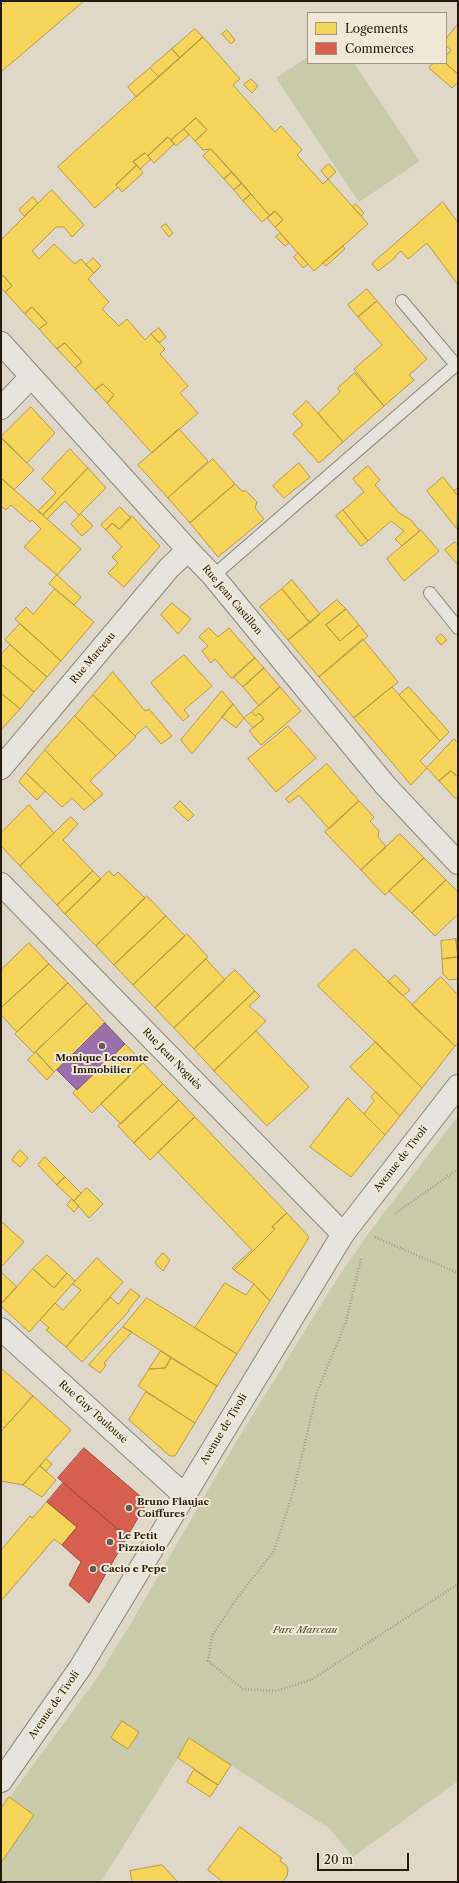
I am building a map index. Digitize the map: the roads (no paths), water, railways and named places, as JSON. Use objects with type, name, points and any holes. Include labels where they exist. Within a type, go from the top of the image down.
[{"type":"street","name":"Rue Jean Castillon","points":[[1,343],[213,576],[384,785],[458,863]]},
{"type":"street","points":[[1,408],[31,377]]},
{"type":"street","name":"Rue Marceau","points":[[1,768],[169,568],[188,550]]},
{"type":"street","name":"Rue Jean Noguès","points":[[1,884],[343,1234]]},
{"type":"street","name":"Avenue de Tivoli","points":[[1,1781],[80,1668],[343,1234],[458,1086]]},
{"type":"street","name":"Rue Guy Toulouse","points":[[1,1329],[184,1495]]},
{"type":"lane","points":[[213,576],[456,364],[402,301]]},
{"type":"lane","points":[[430,593],[458,628]]},
{"type":"place","name":"Monique Lecomte Immobilier","points":[[102,1046]]},
{"type":"place","name":"Bruno Flaujac Coiffures","points":[[129,1508]]},
{"type":"place","name":"Le Petit Pizzaiolo","points":[[110,1542]]},
{"type":"place","name":"Cacio e Pepe","points":[[93,1569]]},
{"type":"park label","name":"Parc Marceau","points":[[305,1630]]}]
